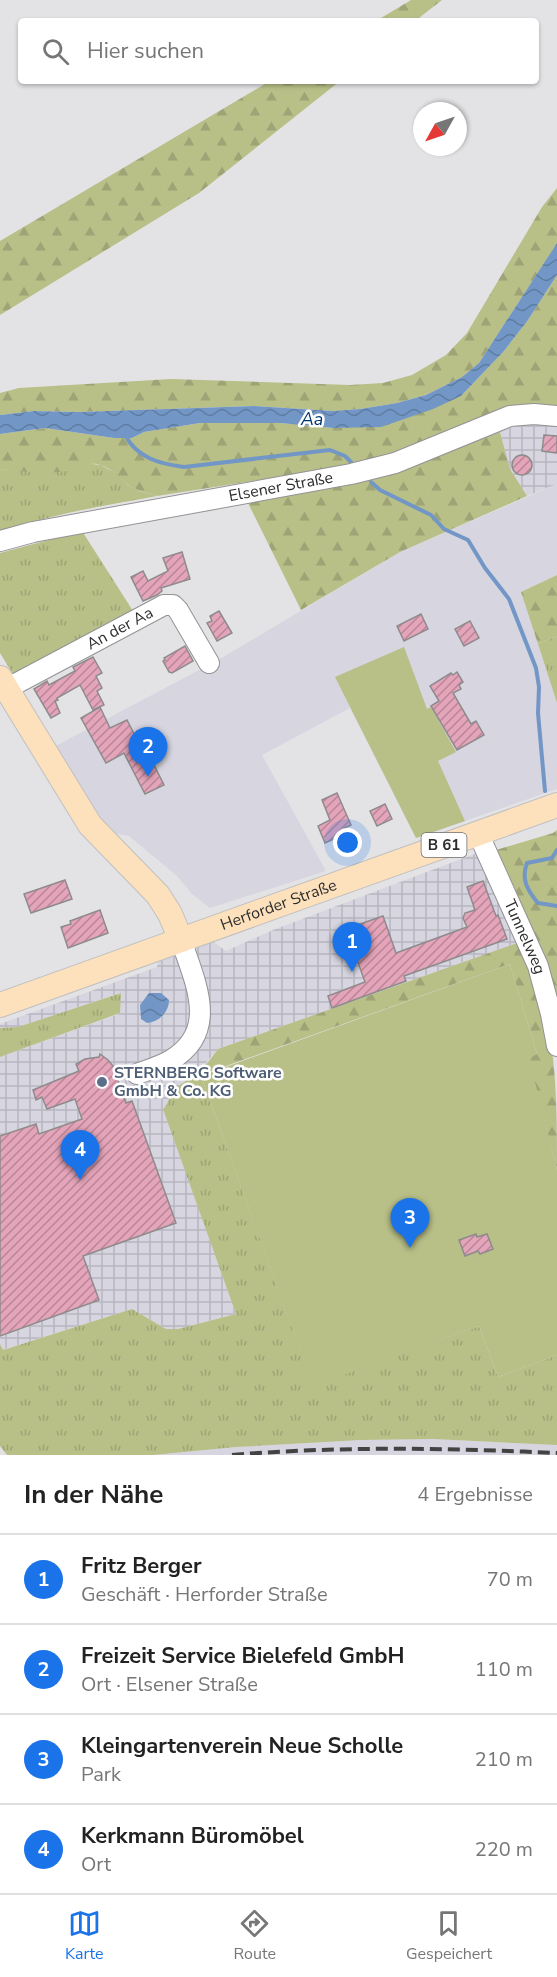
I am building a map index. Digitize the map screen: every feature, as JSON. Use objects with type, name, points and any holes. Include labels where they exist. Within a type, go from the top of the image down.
[{"type":"main road","points":[[3,684],[90,825],[158,895],[170,914],[181,940]]},
{"type":"main road","name":"Herforder Straße","points":[[0,1005],[557,805]]},
{"type":"street","name":"Elsener Straße","points":[[0,541],[33,531],[351,474],[395,463],[510,416],[534,414],[557,416]]},
{"type":"street","name":"An der Aa","points":[[3,684],[164,605],[174,605],[178,610],[209,663]]},
{"type":"street","name":"Tunnelweg","points":[[478,833],[538,966],[557,1046]]},
{"type":"street","points":[[137,1074],[171,1060],[186,1050],[196,1036],[201,1019],[200,1004],[181,940]]},
{"type":"shaded area","points":[[527,422],[557,424],[557,484],[527,496],[510,469],[500,432]]},
{"type":"shaded area","points":[[557,484],[557,575],[521,592],[557,703],[557,789],[416,838],[350,708],[262,755],[326,871],[210,908],[192,894],[177,876],[129,836],[112,833],[50,749],[218,660],[400,552]]},
{"type":"shaded area","points":[[477,853],[520,942],[218,1049],[199,1071],[171,1094],[169,1103],[163,1108],[236,1314],[178,1329],[166,1329],[132,1309],[2,1350],[0,1344],[0,1057],[119,1014],[120,993],[18,1027],[0,1028],[0,1024],[157,967],[158,960],[212,941],[226,951],[273,930]]},
{"type":"shaded area","points":[[433,1439],[557,1445],[557,1455],[153,1455],[236,1447],[361,1440]]},
{"type":"green space","points":[[411,0],[442,0],[419,18],[381,18]]},
{"type":"green space","points":[[265,84],[336,84],[199,193],[0,315],[0,241]]},
{"type":"green space","points":[[557,188],[557,243],[545,262],[479,363],[462,377],[426,395],[397,403],[334,411],[254,406],[79,412],[34,411],[0,415],[0,393],[19,388],[171,379],[350,385],[383,383],[412,375],[446,355],[467,333],[542,207]]},
{"type":"green space","points":[[557,275],[557,407],[392,456],[341,467],[157,496],[134,488],[109,469],[96,464],[49,473],[0,469],[0,434],[45,428],[114,438],[132,438],[144,432],[200,423],[280,423],[333,428],[461,396],[504,351],[528,320]]},
{"type":"green space","points":[[500,432],[510,469],[527,496],[400,552],[301,610],[248,503],[347,484],[412,466]]},
{"type":"green space","points":[[83,463],[101,465],[117,474],[128,485],[157,496],[58,515],[0,532],[0,469],[65,471]]},
{"type":"green space","points":[[82,531],[133,611],[14,676],[0,653],[0,553]]},
{"type":"green space","points":[[557,575],[557,636],[538,644],[521,592]]},
{"type":"green space","points":[[557,636],[557,703],[538,644]]},
{"type":"green space","points":[[404,647],[427,709],[431,707],[456,752],[438,761],[465,821],[416,838],[335,677]]},
{"type":"green space","points":[[557,830],[557,1011],[496,850]]},
{"type":"green space","points":[[520,942],[543,1014],[553,1058],[557,1170],[528,1057],[537,1054],[510,964],[190,1079],[218,1049]]},
{"type":"green space","points":[[510,964],[537,1054],[529,1058],[557,1170],[557,1355],[498,1377],[479,1326],[313,1386],[201,1076]]},
{"type":"green space","points":[[121,993],[120,1013],[0,1057],[0,1028],[18,1027]]},
{"type":"green space","points":[[201,1076],[313,1385],[479,1326],[498,1377],[557,1355],[557,1445],[433,1439],[361,1440],[236,1447],[153,1455],[7,1455],[0,1446],[0,1344],[3,1350],[132,1309],[166,1329],[178,1329],[236,1314],[163,1109],[176,1088],[188,1080]]},
{"type":"water","name":"Aa","points":[[557,243],[557,275],[528,320],[504,351],[461,396],[433,409],[381,427],[333,428],[280,423],[200,423],[144,432],[132,438],[114,438],[45,428],[0,434],[0,415],[34,411],[79,412],[254,406],[334,411],[397,403],[426,395],[462,377],[479,363]]},
{"type":"water","points":[[149,993],[161,993],[169,1000],[162,1016],[156,1021],[147,1023],[141,1019],[140,1005]]},
{"type":"building","points":[[544,435],[557,436],[557,453],[542,451]]},
{"type":"building","points":[[522,455],[529,458],[532,465],[529,472],[522,475],[515,472],[512,465],[515,458]]},
{"type":"building","points":[[182,552],[190,579],[161,588],[162,591],[157,595],[143,601],[131,577],[143,571],[148,581],[168,571],[163,558]]},
{"type":"building","points":[[219,611],[232,633],[217,641],[207,623],[212,621],[210,616]]},
{"type":"building","points":[[421,614],[428,629],[404,641],[397,626]]},
{"type":"building","points":[[470,621],[479,638],[464,646],[455,629]]},
{"type":"building","points":[[185,646],[193,661],[172,673],[169,672],[163,661],[164,658]]},
{"type":"building","points":[[93,657],[102,673],[96,676],[102,688],[97,691],[104,705],[93,710],[80,685],[57,698],[58,700],[55,701],[60,713],[51,718],[34,689],[47,681],[49,685],[75,671],[73,667]]},
{"type":"building","points":[[457,672],[463,682],[459,685],[461,689],[453,693],[471,724],[476,721],[484,735],[457,750],[431,706],[439,701],[430,686],[451,673],[453,675]]},
{"type":"building","points":[[100,707],[110,728],[127,720],[148,761],[151,759],[164,785],[145,794],[124,753],[106,763],[81,718]]},
{"type":"building","points":[[337,793],[351,825],[344,828],[347,833],[325,843],[318,826],[330,820],[322,800]]},
{"type":"building","points":[[385,804],[392,819],[377,826],[370,811]]},
{"type":"building","points":[[65,880],[72,899],[31,913],[24,894]]},
{"type":"building","points":[[483,881],[507,939],[404,976],[406,981],[332,1008],[328,996],[365,982],[346,929],[383,916],[396,953],[467,927],[463,918],[465,913],[475,910],[467,887]]},
{"type":"building","points":[[100,910],[108,933],[68,948],[61,927],[71,924],[70,921]]},
{"type":"building","points":[[100,1054],[117,1071],[115,1072],[126,1103],[132,1101],[176,1223],[83,1256],[99,1300],[0,1336],[0,1136],[36,1124],[39,1134],[82,1119],[75,1099],[47,1109],[42,1097],[36,1100],[33,1090],[79,1071],[76,1064],[85,1059],[99,1057]]},
{"type":"building","points":[[476,1234],[477,1237],[487,1234],[493,1249],[465,1256],[459,1240]]},
{"type":"waterway","points":[[125,435],[136,449],[150,458],[184,467],[330,450],[345,456],[351,462]]},
{"type":"waterway","points":[[371,482],[380,490],[431,515],[444,529],[468,540],[485,568],[509,599],[536,668],[545,791]]},
{"type":"waterway","points":[[557,850],[552,858],[527,863],[525,869],[528,889],[538,903],[557,906]]},
{"type":"railway","points":[[232,1455],[314,1450],[395,1449],[557,1453]]},
{"type":"place","name":"Freizeit Service Bielefeld GmbH","points":[[148,777]]},
{"type":"place","name":"Fritz Berger","points":[[352,972]]},
{"type":"place","name":"STERNBERG Software GmbH & Co. KG","points":[[102,1082]]},
{"type":"place","name":"Kerkmann Büromöbel","points":[[80,1180]]},
{"type":"place","name":"Kleingartenverein Neue Scholle","points":[[410,1248]]}]
